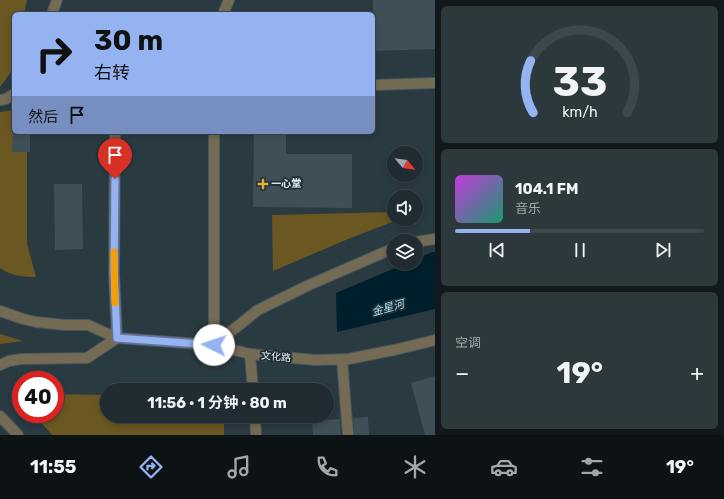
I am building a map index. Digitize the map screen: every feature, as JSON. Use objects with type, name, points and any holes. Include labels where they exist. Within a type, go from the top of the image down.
[{"type":"street","points":[[53,12],[57,0]]},
{"type":"street","points":[[224,12],[229,0]]},
{"type":"street","points":[[375,85],[435,83]]},
{"type":"street","points":[[0,100],[6,99],[12,95]]},
{"type":"street","points":[[115,134],[114,273],[117,338]]},
{"type":"street","points":[[214,134],[214,345]]},
{"type":"street","points":[[423,241],[435,238]]},
{"type":"street","points":[[214,345],[258,310],[309,285],[387,251]]},
{"type":"street","points":[[0,311],[36,322],[65,325],[88,325],[117,338]]},
{"type":"street","points":[[0,365],[9,361],[21,359],[86,358],[117,338]]},
{"type":"street","name":"文化路","points":[[117,338],[214,345],[250,354],[314,360],[348,359],[435,340]]},
{"type":"street","points":[[250,354],[252,383]]},
{"type":"street","points":[[342,359],[348,435]]},
{"type":"street","points":[[0,416],[18,435]]},
{"type":"street","points":[[255,423],[256,435]]},
{"type":"shaded area","points":[[0,0],[27,0],[24,12],[12,12],[12,71],[0,87]]},
{"type":"shaded area","points":[[12,110],[12,134],[27,134],[27,244],[36,277],[17,276],[0,268],[0,112]]},
{"type":"shaded area","points":[[387,212],[387,224],[273,271],[272,215]]},
{"type":"shaded area","points":[[0,334],[23,341],[0,344]]},
{"type":"shaded area","points":[[64,394],[100,395],[100,423],[224,423],[224,435],[52,435],[42,423],[64,423]]},
{"type":"water","name":"金星河","points":[[435,252],[435,309],[337,332],[336,293],[390,270],[423,270],[423,256]]},
{"type":"building","points":[[373,0],[435,0],[435,49],[375,51],[375,12],[373,12]]},
{"type":"building","points":[[13,134],[30,134],[30,152],[12,152]]},
{"type":"building","points":[[254,134],[286,134],[286,154],[352,154],[352,208],[253,207]]},
{"type":"building","points":[[54,184],[82,184],[83,249],[55,250]]},
{"type":"building","points":[[435,376],[435,435],[425,435],[411,383]]},
{"type":"building","points":[[368,417],[369,435],[354,435],[353,418]]},
{"type":"building","points":[[334,419],[340,419],[341,435],[313,435],[312,423],[334,423]]},
{"type":"slow traffic","points":[[114,252],[115,303]]},
{"type":"place","name":"一心堂","points":[[263,184]]},
{"type":"route","points":[[115,179],[114,273],[117,338],[214,345]]}]
